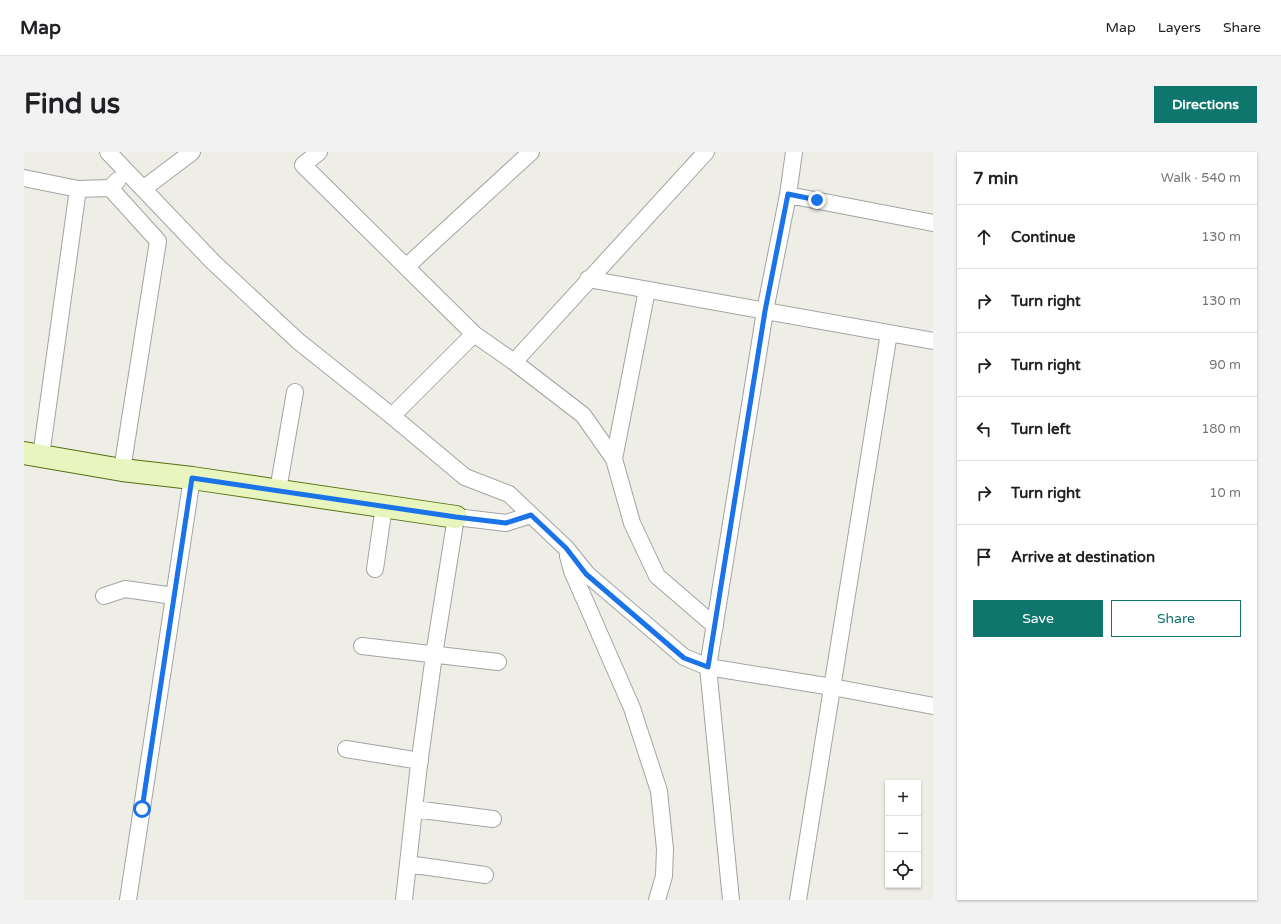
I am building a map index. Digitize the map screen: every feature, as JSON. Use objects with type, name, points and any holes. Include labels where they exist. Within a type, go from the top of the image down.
[{"type":"street","points":[[108,152],[214,262],[298,341],[466,477],[509,494],[566,548],[586,574],[684,658],[708,667],[832,687],[933,706]]},
{"type":"street","points":[[143,189],[192,152]]},
{"type":"street","points":[[320,152],[303,165],[407,266],[474,334],[514,362],[583,415],[614,458],[632,523],[657,576],[715,626]]},
{"type":"street","points":[[407,266],[531,152]]},
{"type":"street","points":[[514,362],[588,279],[706,152]]},
{"type":"street","points":[[731,900],[708,667],[765,311],[788,194],[794,152]]},
{"type":"street","points":[[24,178],[78,190],[110,188],[126,171]]},
{"type":"street","points":[[110,188],[158,242],[122,470]]},
{"type":"street","points":[[78,190],[33,455],[122,470],[278,490],[456,517],[506,523],[531,515]]},
{"type":"street","points":[[788,194],[933,223]]},
{"type":"street","points":[[588,279],[933,341]]},
{"type":"street","points":[[614,458],[647,290]]},
{"type":"street","points":[[798,900],[889,333]]},
{"type":"street","points":[[392,416],[474,334]]},
{"type":"street","points":[[278,490],[295,392]]},
{"type":"street","points":[[128,900],[192,478]]},
{"type":"street","points":[[375,569],[384,506]]},
{"type":"street","points":[[404,900],[434,655],[456,517]]},
{"type":"street","points":[[566,548],[572,571],[632,708],[659,791],[665,849],[664,876],[657,900]]},
{"type":"street","points":[[104,596],[125,589],[174,596]]},
{"type":"street","points":[[362,646],[498,662]]},
{"type":"street","points":[[346,749],[420,761]]},
{"type":"street","points":[[414,809],[493,819]]},
{"type":"street","points":[[408,864],[485,875]]},
{"type":"route","points":[[142,809],[192,478],[506,523],[531,515],[566,548],[586,574],[684,658],[708,667],[765,311],[788,194],[817,200]]}]
